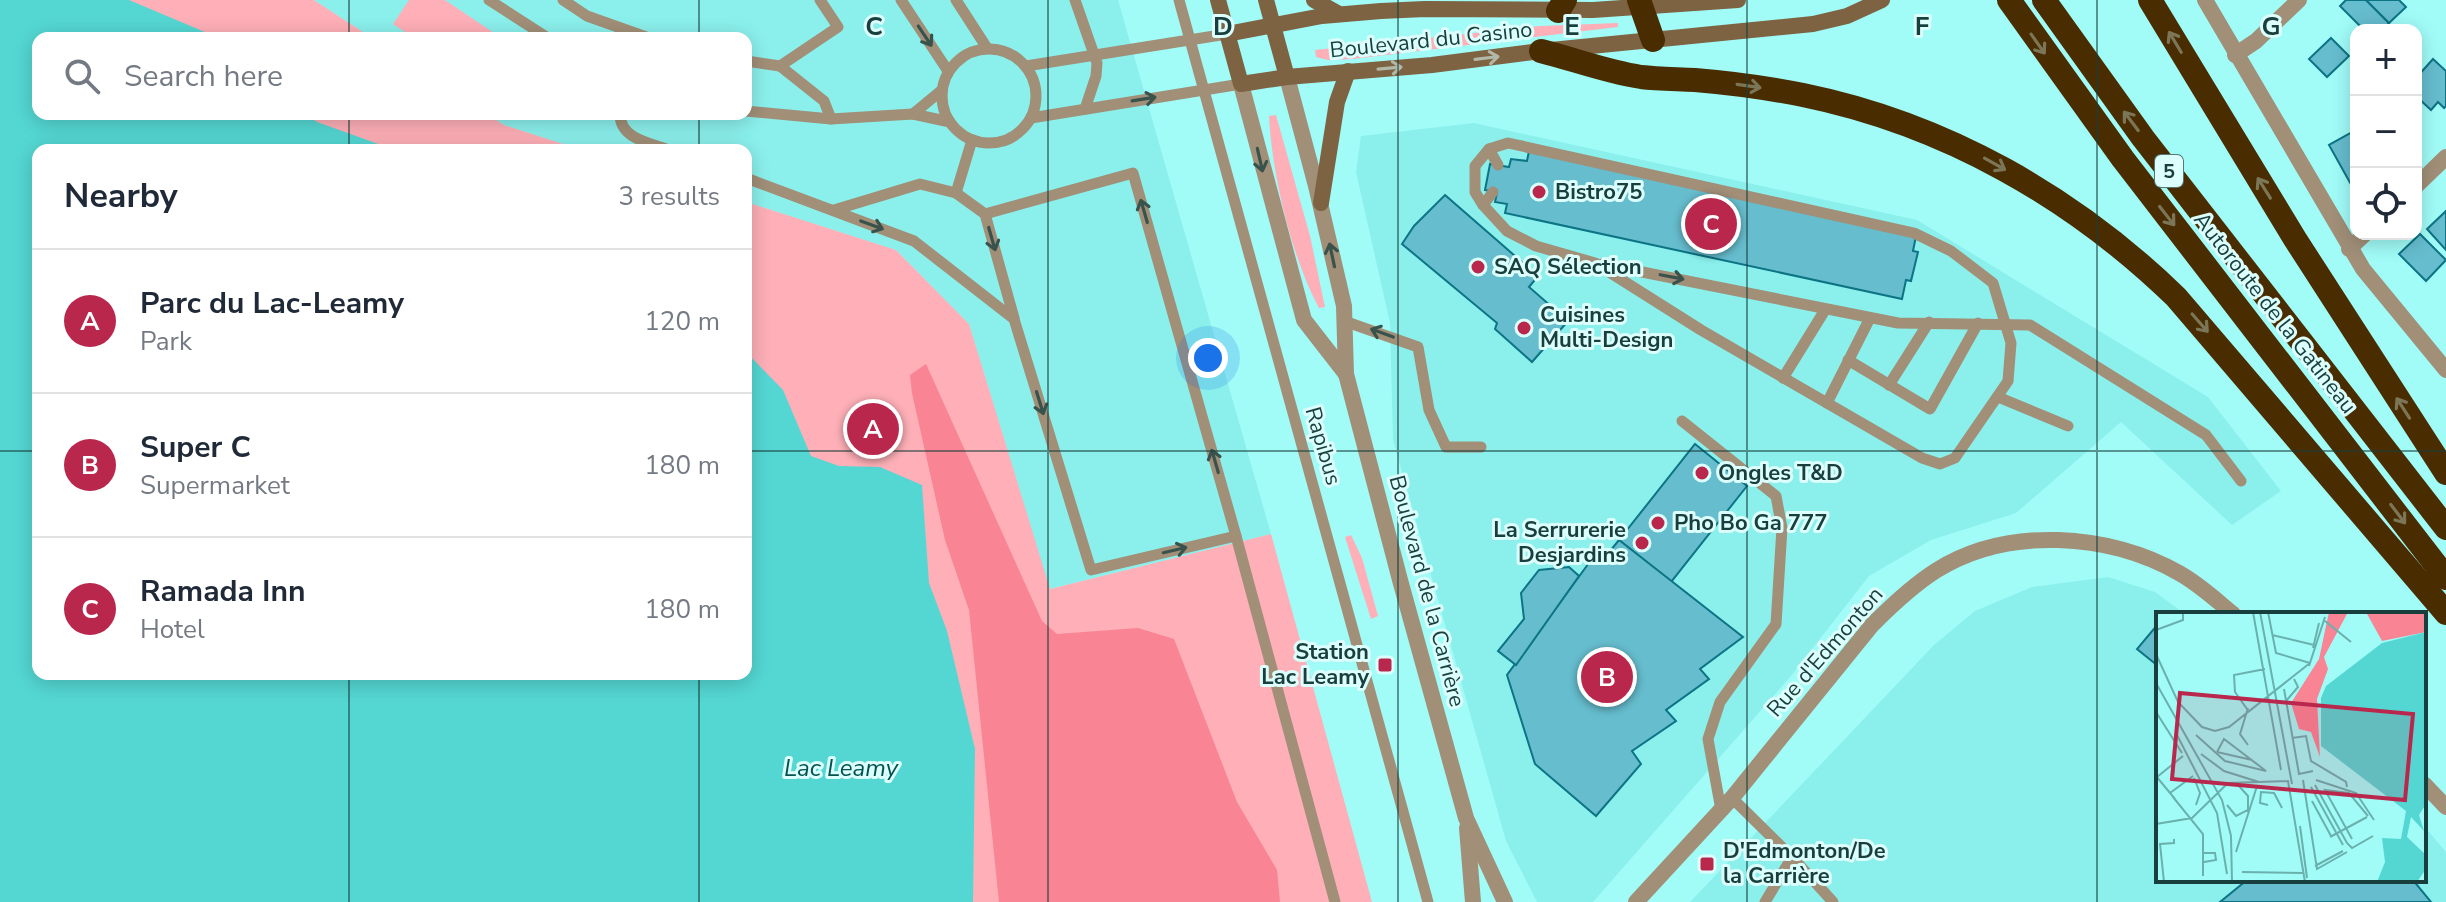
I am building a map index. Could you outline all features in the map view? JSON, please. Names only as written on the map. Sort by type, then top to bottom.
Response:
[{"type":"highway","name":"Autoroute de la Gatineau","points":[[2009,0],[2123,159],[2446,578]]},
{"type":"highway","name":"Autoroute de la Gatineau","points":[[2044,0],[2152,150],[2446,528]]},
{"type":"highway","points":[[2150,0],[2311,264],[2446,473]]},
{"type":"highway","points":[[1640,4],[1653,40]]},
{"type":"highway","points":[[1541,51],[1639,77],[1725,83],[1845,105],[1938,137],[2029,184],[2073,211],[2112,240],[2183,305],[2446,613]]},
{"type":"main road","name":"Boulevard de la Carrière","points":[[1218,0],[1241,84]]},
{"type":"main road","name":"Boulevard de la Carrière","points":[[1266,0],[1287,77]]},
{"type":"main road","points":[[1314,0],[1339,14]]},
{"type":"main road","name":"Boulevard du Casino","points":[[1227,34],[1339,14],[1738,0]]},
{"type":"main road","name":"Boulevard du Casino","points":[[1241,84],[1822,22],[1859,11],[1882,0]]},
{"type":"main road","points":[[1321,203],[1337,102],[1348,71]]},
{"type":"street","points":[[2205,0],[2349,249],[2379,291],[2446,370]]},
{"type":"street","points":[[2235,55],[2256,41],[2299,0]]},
{"type":"street","name":"Boulevard de la Carrière","points":[[1287,77],[1321,203],[1344,306],[1346,374],[1466,818],[1505,902]]},
{"type":"street","name":"Boulevard de la Carrière","points":[[1241,84],[1304,320],[1346,374]]},
{"type":"street","points":[[2422,180],[2446,157]]},
{"type":"street","points":[[2349,249],[2359,240]]},
{"type":"street","name":"Rue d'Edmonton","points":[[1636,902],[1727,804],[1833,672],[1897,600],[1938,569],[1975,552],[2041,541],[2113,546],[2182,574],[2230,612]]},
{"type":"street","points":[[2426,786],[2446,807]]},
{"type":"street","name":"Boulevard de la Carrière","points":[[1466,818],[1473,902]]},
{"type":"lane","points":[[489,0],[503,4],[540,32]]},
{"type":"lane","points":[[563,0],[587,16],[632,32]]},
{"type":"lane","points":[[780,66],[838,27],[820,0]]},
{"type":"lane","points":[[901,0],[948,71]]},
{"type":"lane","points":[[956,0],[987,48]]},
{"type":"lane","points":[[1075,0],[1095,55],[1096,76],[1085,109]]},
{"type":"lane","name":"Rapibus","points":[[1179,0],[1428,902]]},
{"type":"lane","name":"Boulevard du Casino","points":[[1026,66],[1227,34]]},
{"type":"lane","points":[[987,48],[1015,56],[1033,77],[1036,91],[1036,105],[1031,118],[1023,129],[999,142],[972,140],[960,133],[945,112],[942,90],[948,71],[965,55],[987,48]]},
{"type":"lane","points":[[752,62],[780,66],[824,101],[831,119]]},
{"type":"lane","name":"Boulevard du Casino","points":[[1031,118],[1241,84]]},
{"type":"lane","points":[[913,114],[942,90]]},
{"type":"lane","points":[[752,112],[831,119],[913,114],[950,122]]},
{"type":"lane","points":[[620,120],[628,134],[654,144]]},
{"type":"lane","points":[[956,193],[972,140]]},
{"type":"lane","points":[[1595,263],[1783,378],[1922,458],[1940,464],[1955,458],[2008,381],[2011,343],[2007,324],[1993,283],[1951,251],[1914,233],[1508,143],[1489,149],[1475,166],[1475,192],[1507,231],[1536,246],[1595,263],[1898,323],[1929,322],[1978,323],[2007,324],[2030,325],[2206,435],[2241,481]]},
{"type":"lane","points":[[1489,149],[1498,165]]},
{"type":"lane","points":[[985,214],[1133,173],[1236,536],[1334,901]]},
{"type":"lane","points":[[752,180],[914,241],[1014,319]]},
{"type":"lane","points":[[833,211],[920,184],[956,193],[985,214],[1091,570],[1236,536]]},
{"type":"lane","points":[[1483,205],[1493,192]]},
{"type":"lane","points":[[1783,378],[1825,310]]},
{"type":"lane","points":[[1827,403],[1870,318]]},
{"type":"lane","points":[[1344,321],[1418,347],[1429,410],[1446,447],[1481,447]]},
{"type":"lane","points":[[1889,385],[1929,322]]},
{"type":"lane","points":[[1848,360],[1930,409],[1978,323]]},
{"type":"lane","points":[[1998,397],[2068,426]]},
{"type":"lane","points":[[1682,421],[1776,496],[1782,528],[1776,624],[1720,702],[1708,739],[1727,804],[1792,857],[1831,900]]},
{"type":"lane","points":[[1765,902],[1792,857]]},
{"type":"lane","points":[[1818,902],[1831,900]]},
{"type":"shaded area","name":"Lac Leamy","points":[[0,0],[314,0],[363,32],[32,32],[32,120],[496,120],[563,144],[32,144],[32,680],[752,680],[752,204],[896,250],[969,324],[1050,589],[1271,534],[1372,902],[0,902]]},
{"type":"shaded area","points":[[314,0],[1118,0],[1271,534],[1049,589],[969,324],[896,250],[752,204],[752,144],[563,144],[496,120],[752,120],[752,32],[363,32]]},
{"type":"shaded area","points":[[409,0],[445,0],[493,32],[405,32],[393,24]]},
{"type":"shaded area","points":[[1618,23],[1618,27],[1353,59],[1328,60],[1316,57],[1315,50],[1540,26]]},
{"type":"shaded area","points":[[1276,115],[1310,236],[1325,307],[1319,308],[1309,287],[1285,215],[1271,139],[1269,116]]},
{"type":"shaded area","points":[[1474,123],[1917,220],[2208,397],[2281,491],[2232,525],[2121,422],[2016,513],[1931,540],[1869,576],[1791,676],[1593,902],[1537,902],[1506,841],[1393,440],[1390,323],[1356,172],[1361,136]]},
{"type":"shaded area","points":[[926,364],[1042,621],[1057,634],[1138,628],[1174,639],[1237,802],[1277,870],[1280,902],[999,902],[969,610],[945,540],[912,393],[910,375]]},
{"type":"shaded area","points":[[1351,535],[1362,558],[1378,616],[1371,619],[1345,537]]},
{"type":"shaded area","points":[[2108,577],[2155,592],[2182,612],[2156,612],[2156,882],[2426,882],[2426,828],[2446,852],[2446,902],[1690,902],[1934,645],[1975,611],[2032,587]]},
{"type":"water","name":"Lac Leamy","points":[[0,0],[129,0],[205,32],[32,32],[32,120],[314,120],[378,144],[32,144],[32,680],[752,680],[752,358],[783,390],[811,456],[839,466],[880,467],[922,485],[929,583],[947,631],[975,749],[973,902],[0,902]]},
{"type":"building","points":[[2346,0],[2366,0],[2389,23],[2358,24],[2340,6]]},
{"type":"building","points":[[2366,0],[2399,0],[2406,7],[2389,23]]},
{"type":"building","points":[[2331,38],[2349,56],[2327,77],[2309,59]]},
{"type":"building","points":[[2433,59],[2446,71],[2444,108],[2438,102],[2431,110],[2422,102],[2422,71]]},
{"type":"building","points":[[2350,133],[2350,183],[2329,145]]},
{"type":"building","points":[[1529,151],[1916,236],[1913,251],[1918,252],[1911,281],[1906,280],[1902,299],[1505,213],[1507,204],[1495,202],[1497,193],[1485,190],[1490,164],[1509,167],[1511,159],[1527,161]]},
{"type":"building","points":[[1445,195],[1538,276],[1529,287],[1568,321],[1532,362],[1495,329],[1497,323],[1402,244],[1414,226]]},
{"type":"building","points":[[2446,211],[2446,250],[2427,229]]},
{"type":"building","points":[[2422,236],[2446,260],[2426,281],[2399,254],[2414,240],[2422,240]]},
{"type":"building","points":[[1695,444],[1747,486],[1671,582],[1619,540]]},
{"type":"building","points":[[1619,540],[1743,637],[1700,669],[1709,679],[1666,710],[1676,721],[1632,751],[1641,764],[1596,816],[1535,764],[1507,675],[1594,556],[1602,561]]},
{"type":"building","points":[[1569,567],[1579,576],[1516,665],[1498,651],[1524,619],[1521,593],[1539,570]]},
{"type":"building","points":[[2156,626],[2156,664],[2137,649]]},
{"type":"building","points":[[2245,882],[2415,882],[2431,902],[2220,902]]},
{"type":"place","name":"Bistro75","points":[[1539,192]]},
{"type":"place","name":"Ramada Inn","points":[[1711,224]]},
{"type":"place","name":"SAQ Sélection","points":[[1478,267]]},
{"type":"place","name":"Cuisines Multi-Design","points":[[1524,328]]},
{"type":"place","name":"Parc du Lac-Leamy","points":[[873,429]]},
{"type":"place","name":"Ongles T&D","points":[[1702,473]]},
{"type":"place","name":"Pho Bo Ga 777","points":[[1658,523]]},
{"type":"place","name":"La Serrurerie Desjardins","points":[[1642,543]]},
{"type":"place","name":"Station Lac Leamy","points":[[1385,665]]},
{"type":"place","name":"Super C","points":[[1607,677]]},
{"type":"place","name":"D'Edmonton/De la Carrière","points":[[1707,864]]}]
